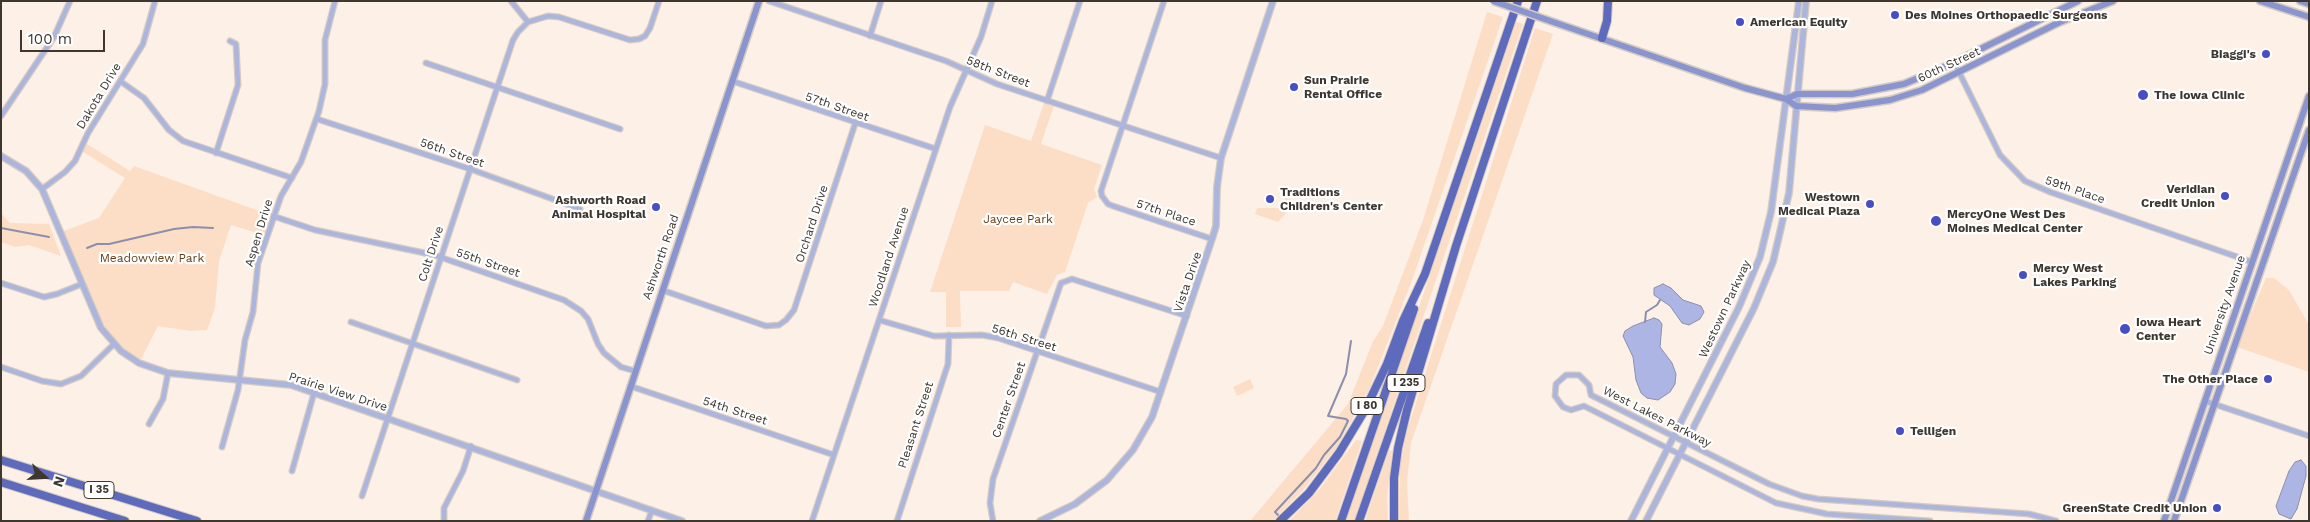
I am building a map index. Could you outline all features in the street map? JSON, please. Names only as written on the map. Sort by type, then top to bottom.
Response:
[{"type":"highway","name":"I 80","points":[[1280,521],[1309,493],[1339,453],[1365,410],[1426,274],[1518,1]]},
{"type":"highway","points":[[1394,521],[1394,478],[1398,448],[1456,246],[1537,1]]},
{"type":"highway","points":[[1602,38],[1607,21],[1608,1]]},
{"type":"highway","name":"I 235","points":[[1359,521],[1456,246]]},
{"type":"highway","name":"I 235","points":[[1341,521],[1426,274]]},
{"type":"highway","name":"I 35","points":[[1,460],[197,521]]},
{"type":"highway","name":"I 35","points":[[1,482],[124,521]]},
{"type":"main road","name":"Ashworth Road","points":[[586,521],[759,1]]},
{"type":"main road","points":[[1493,1],[1745,88],[1786,99],[1796,106]]},
{"type":"main road","name":"60th Street","points":[[1786,99],[1797,94],[1838,95],[1888,88],[1921,78],[2078,1]]},
{"type":"main road","name":"60th Street","points":[[1796,106],[1835,108],[1890,100],[1922,90],[1960,73],[2060,22],[2112,1]]},
{"type":"main road","points":[[2260,1],[2309,17]]},
{"type":"main road","points":[[2300,1],[2309,4]]},
{"type":"main road","name":"University Avenue","points":[[2164,521],[2309,96]]},
{"type":"main road","name":"University Avenue","points":[[2174,521],[2309,130]]},
{"type":"street","points":[[1,116],[54,37],[70,1]]},
{"type":"street","name":"Dakota Drive","points":[[42,189],[65,172],[75,161],[88,134],[143,44],[155,1]]},
{"type":"street","name":"Aspen Drive","points":[[222,447],[235,406],[245,340],[253,312],[258,263],[281,196],[301,162],[317,119],[324,84],[327,26],[335,1]]},
{"type":"street","points":[[511,1],[528,22],[548,16],[559,17],[634,40],[645,36],[660,1]]},
{"type":"street","name":"58th Street","points":[[769,1],[946,62],[1047,101],[1221,158]]},
{"type":"street","points":[[870,36],[881,1]]},
{"type":"street","name":"Woodland Avenue","points":[[812,521],[950,107],[966,71],[992,1]]},
{"type":"street","points":[[1047,101],[1080,1]]},
{"type":"street","points":[[1123,126],[1164,1]]},
{"type":"street","name":"Vista Drive","points":[[1040,521],[1075,504],[1092,493],[1121,466],[1145,430],[1161,392],[1212,240],[1216,226],[1217,188],[1221,158],[1273,1]]},
{"type":"street","name":"Westown Parkway","points":[[1631,521],[1740,307],[1760,257],[1771,212],[1799,1]]},
{"type":"street","name":"Westown Parkway","points":[[1646,521],[1754,308],[1772,262],[1789,193],[1806,1]]},
{"type":"street","name":"Colt Drive","points":[[362,496],[386,418],[513,40],[528,22]]},
{"type":"street","points":[[216,153],[238,85],[236,44],[230,41]]},
{"type":"street","name":"59th Place","points":[[1954,62],[2000,155],[2025,181],[2050,192],[2252,262]]},
{"type":"street","points":[[426,63],[620,129]]},
{"type":"street","points":[[120,81],[144,98],[173,134],[184,141],[292,178]]},
{"type":"street","name":"57th Street","points":[[732,81],[936,150]]},
{"type":"street","name":"56th Street","points":[[317,119],[470,169],[580,210]]},
{"type":"street","name":"Orchard Drive","points":[[662,290],[766,326],[779,324],[786,320],[794,310],[855,124]]},
{"type":"street","name":"57th Place","points":[[1123,126],[1101,191],[1104,200],[1113,206],[1212,240]]},
{"type":"street","name":"Prairie View Drive","points":[[1,156],[26,171],[42,189],[96,318],[114,344],[139,363],[168,373],[291,385],[471,446],[682,521]]},
{"type":"street","name":"55th Street","points":[[273,216],[315,230],[441,257],[573,304],[588,319],[598,344],[604,353],[621,367],[635,371]]},
{"type":"street","name":"Center Street","points":[[993,521],[990,503],[993,479],[1058,287],[1066,280],[1072,279],[1187,316]]},
{"type":"street","points":[[1,283],[44,297],[58,294],[81,284]]},
{"type":"street","name":"56th Street","points":[[879,320],[934,336],[982,335],[1161,392]]},
{"type":"street","points":[[351,322],[516,380]]},
{"type":"street","name":"Pleasant Street","points":[[897,521],[948,364],[949,336]]},
{"type":"street","points":[[1,367],[42,381],[61,384],[81,376],[114,344]]},
{"type":"street","points":[[149,424],[163,399],[168,373]]},
{"type":"street","name":"West Lakes Parkway","points":[[1930,521],[1826,514],[1792,508],[1763,497],[1584,406],[1571,410],[1560,404],[1555,393],[1558,381],[1566,375],[1579,375],[1589,385],[1590,395],[1769,484],[1802,496],[1818,499],[2029,514],[2056,521]]},
{"type":"street","name":"54th Street","points":[[630,386],[834,454]]},
{"type":"street","points":[[292,472],[314,393]]},
{"type":"street","points":[[1584,406],[1590,395]]},
{"type":"street","points":[[2205,401],[2309,436]]},
{"type":"street","points":[[444,520],[444,508],[463,471],[471,446]]},
{"type":"street","points":[[648,521],[652,510]]},
{"type":"green space","points":[[1487,12],[1503,17],[1411,283],[1370,387],[1337,447],[1303,490],[1273,521],[1250,521],[1348,404],[1373,341],[1383,326],[1423,220]]},
{"type":"green space","points":[[1516,22],[1523,24],[1354,521],[1346,521]]},
{"type":"green space","points":[[1535,28],[1553,34],[1411,443],[1407,483],[1409,521],[1399,521],[1400,466],[1407,431]]},
{"type":"green space","name":"Jaycee Park","points":[[1045,100],[1055,103],[1041,144],[1102,165],[1094,189],[1097,197],[1088,203],[1065,272],[1057,275],[1047,294],[1013,282],[1009,291],[960,291],[961,327],[946,327],[946,292],[930,292],[985,125],[1031,141]]},
{"type":"green space","name":"Meadowview Park","points":[[84,142],[130,171],[134,166],[273,216],[267,236],[231,225],[219,261],[215,308],[207,330],[191,331],[158,326],[139,363],[107,336],[61,232],[99,218],[125,178],[80,150]]},
{"type":"green space","points":[[1285,189],[1290,190],[1291,208],[1278,222],[1255,214],[1257,208],[1284,208]]},
{"type":"green space","points":[[1,213],[10,223],[49,224],[61,256],[29,245],[15,247],[1,242]]},
{"type":"green space","points":[[2266,278],[2274,278],[2289,290],[2309,325],[2309,372],[2237,347]]},
{"type":"green space","points":[[1250,379],[1254,388],[1237,396],[1233,387]]},
{"type":"green space","points":[[1356,440],[1362,441],[1335,521],[1289,521],[1319,490]]},
{"type":"green space","points":[[1389,450],[1392,451],[1387,498],[1388,521],[1365,521]]},
{"type":"water","points":[[1663,284],[1671,288],[1683,300],[1701,306],[1704,312],[1700,319],[1689,325],[1682,323],[1670,306],[1654,295],[1654,288]]},
{"type":"water","points":[[1654,318],[1662,324],[1660,347],[1672,363],[1676,374],[1675,384],[1670,392],[1658,400],[1647,398],[1641,393],[1636,380],[1633,357],[1623,336],[1625,331],[1633,326]]},
{"type":"water","points":[[2301,460],[2306,466],[2306,476],[2297,509],[2291,519],[2279,514],[2276,506],[2289,471],[2295,462]]},
{"type":"waterway","points":[[87,248],[97,244],[109,244],[174,229],[193,227],[213,228]]},
{"type":"waterway","points":[[1,228],[49,237]]},
{"type":"waterway","points":[[1645,322],[1646,312],[1657,305],[1660,300]]},
{"type":"waterway","points":[[1278,515],[1275,512],[1316,468],[1324,455],[1340,437],[1348,421],[1328,416],[1346,374],[1351,341]]},
{"type":"place","name":"Des Moines Orthopaedic Surgeons","points":[[1895,15]]},
{"type":"place","name":"American Equity","points":[[1740,22]]},
{"type":"place","name":"Biaggi's","points":[[2266,54]]},
{"type":"place","name":"Sun Prairie Rental Office","points":[[1294,87]]},
{"type":"place","name":"The Iowa Clinic","points":[[2143,95]]},
{"type":"place","name":"Veridian Credit Union","points":[[2225,196]]},
{"type":"place","name":"Traditions Children's Center","points":[[1270,199]]},
{"type":"place","name":"Westown Medical Plaza","points":[[1870,204]]},
{"type":"place","name":"Ashworth Road Animal Hospital","points":[[656,207]]},
{"type":"place","name":"MercyOne West Des Moines Medical Center","points":[[1936,221]]},
{"type":"place","name":"Mercy West Lakes Parking","points":[[2023,275]]},
{"type":"place","name":"Iowa Heart Center","points":[[2125,329]]},
{"type":"place","name":"The Other Place","points":[[2268,379]]},
{"type":"place","name":"Telligen","points":[[1900,431]]},
{"type":"place","name":"GreenState Credit Union","points":[[2217,508]]}]
